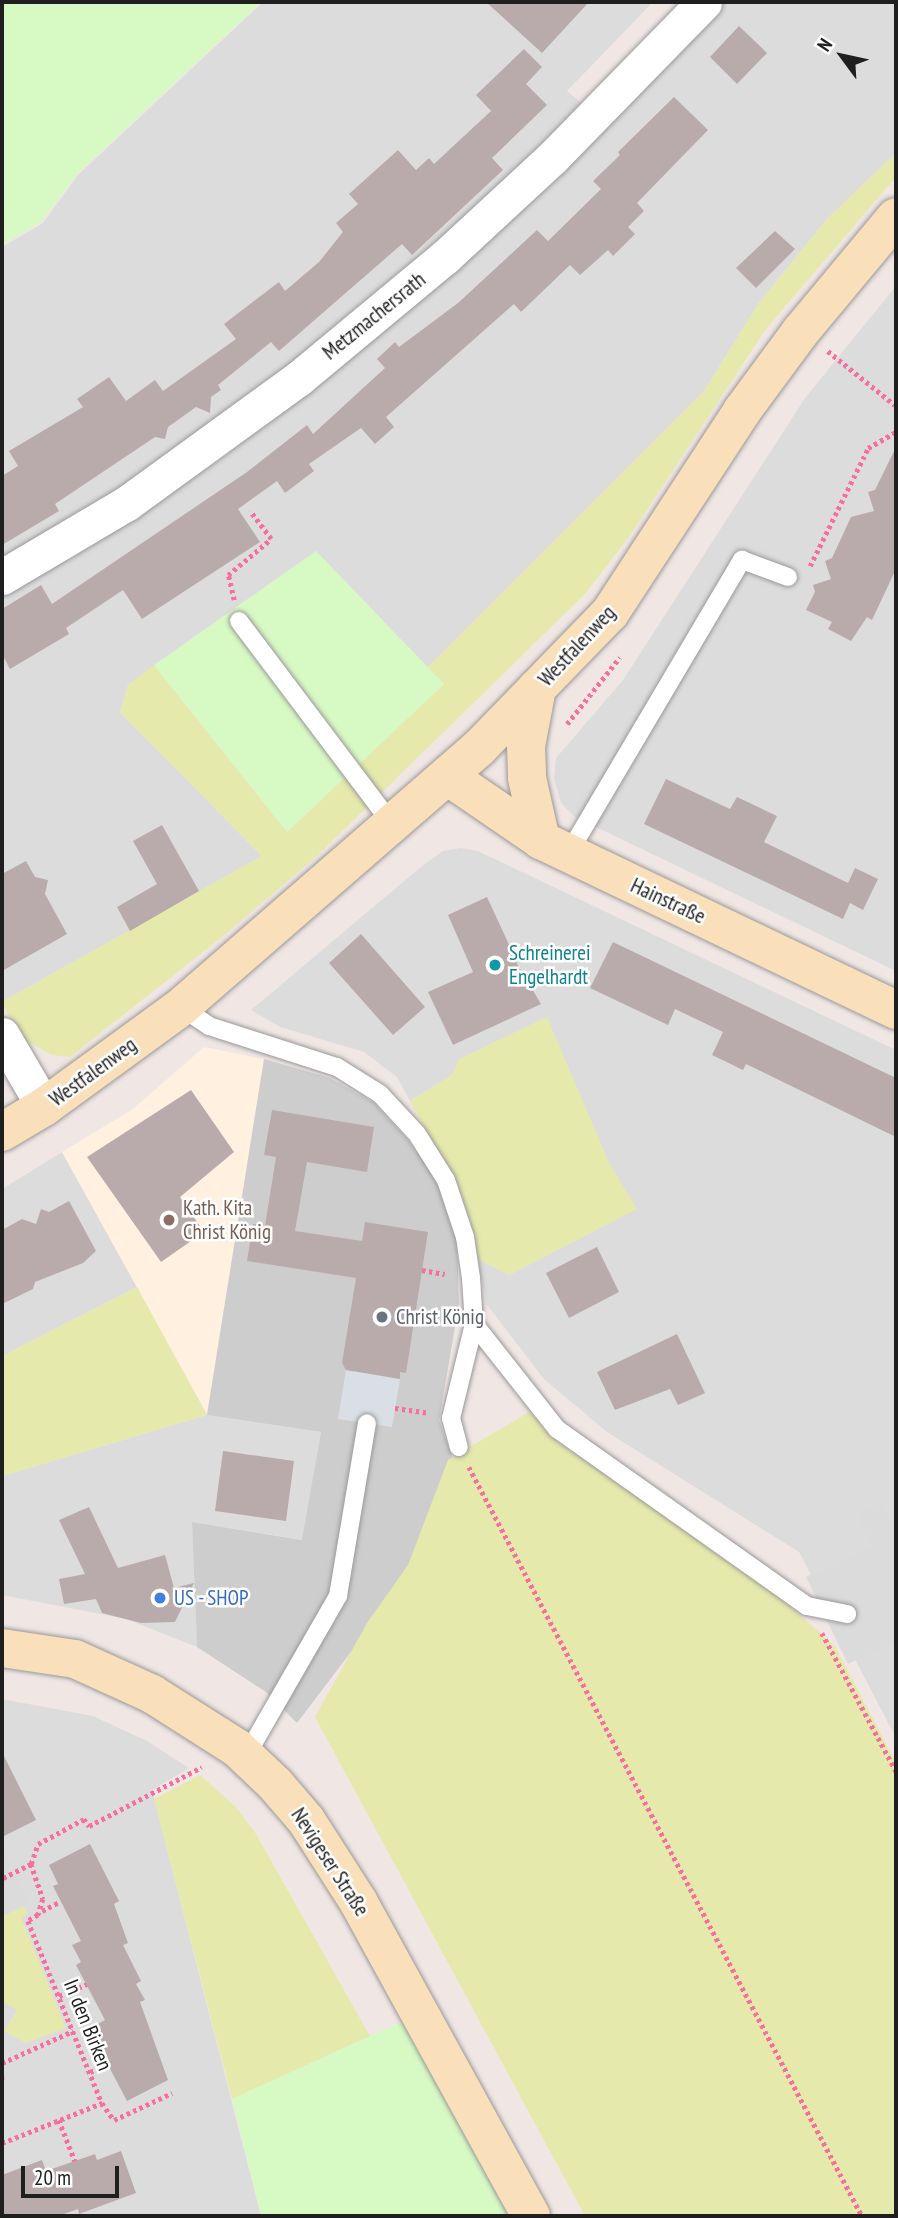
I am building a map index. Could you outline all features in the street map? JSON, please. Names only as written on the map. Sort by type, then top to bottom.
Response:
[{"type":"street","name":"Metzmachersrath","points":[[2,577],[127,503],[309,369],[445,257],[552,158],[704,2]]},
{"type":"street","name":"Westfalenweg","points":[[2,1132],[44,1107],[181,1007],[449,777],[537,688],[610,613],[742,411],[801,331],[896,217]]},
{"type":"street","points":[[537,688],[526,746],[527,778],[554,847]]},
{"type":"street","name":"Hainstraße","points":[[449,777],[554,847],[896,1010]]},
{"type":"street","points":[[2,1035],[44,1107]]},
{"type":"street","name":"Nevigeser Straße","points":[[2,1648],[75,1659],[152,1694],[242,1752],[306,1820],[359,1903],[531,2216]]},
{"type":"lane","points":[[554,847],[742,560],[788,577]]},
{"type":"lane","points":[[239,621],[393,825]]},
{"type":"lane","points":[[181,1007],[209,1026],[337,1067],[380,1094],[417,1134],[446,1180],[465,1237],[474,1324],[451,1418],[459,1447]]},
{"type":"lane","points":[[474,1324],[557,1429],[807,1606],[847,1615]]},
{"type":"lane","points":[[242,1752],[338,1595],[367,1423]]},
{"type":"path","points":[[824,349],[896,407]]},
{"type":"path","points":[[788,577],[809,569],[868,448],[896,432]]},
{"type":"path","points":[[239,621],[228,575],[271,539],[250,511]]},
{"type":"path","points":[[396,1408],[408,1409]]},
{"type":"path","points":[[459,1447],[862,2216]]},
{"type":"path","points":[[807,1606],[896,1771]]},
{"type":"path","points":[[3,1878],[31,1864],[38,1844],[84,1819],[89,1826],[242,1752]]},
{"type":"path","name":"In den Birken","points":[[2,2143],[102,2103],[28,1921],[41,1911],[41,1888],[31,1864]]},
{"type":"path","points":[[41,1911],[61,1901]]},
{"type":"path","points":[[59,1996],[86,1984]]},
{"type":"path","points":[[2,2063],[73,2031]]},
{"type":"path","points":[[90,2072],[108,2064]]},
{"type":"path","points":[[102,2103],[114,2120],[172,2093]]},
{"type":"path","points":[[59,2120],[75,2161]]},
{"type":"shaded area","points":[[263,2],[653,2],[567,91],[584,105],[342,329],[131,484],[2,563],[2,247],[43,223],[78,175]]},
{"type":"shaded area","points":[[722,2],[896,2],[896,153],[827,219],[759,303],[704,391],[427,668],[316,551],[128,685],[120,712],[262,856],[2,1002],[2,592],[67,554],[70,560],[230,453],[227,447]]},
{"type":"shaded area","points":[[896,286],[896,971],[575,817],[561,803],[554,779],[556,758],[623,680],[805,398]]},
{"type":"shaded area","points":[[461,848],[478,851],[896,1050],[896,1738],[799,1552],[607,1432],[544,1379],[487,1305],[477,1258],[509,1275],[636,1209],[610,1165],[452,1075],[410,1101],[397,1077],[364,1052],[280,1027],[251,1010],[422,866],[443,851]]},
{"type":"shaded area","name":"Kath. Kita Christ König","points":[[204,1047],[264,1059],[207,1414],[62,1152],[133,1109]]},
{"type":"shaded area","points":[[264,1059],[330,1078],[374,1103],[408,1140],[439,1183],[457,1239],[459,1304],[439,1420],[454,1462],[436,1540],[297,1723],[266,1692],[197,1647],[192,1522],[302,1540],[321,1432],[207,1415]]},
{"type":"shaded area","points":[[62,1152],[137,1287],[2,1356],[2,1189]]},
{"type":"shaded area","points":[[355,1365],[392,1371],[391,1378],[400,1379],[392,1427],[338,1419],[346,1370],[354,1372]]},
{"type":"shaded area","points":[[207,1415],[321,1432],[303,1540],[192,1522],[197,1647],[126,1619],[2,1595],[2,1476]]},
{"type":"shaded area","points":[[882,1503],[896,1530],[896,1641],[848,1664],[806,1577],[871,1545],[857,1515]]},
{"type":"shaded area","points":[[2,1699],[93,1716],[147,1741],[189,1768],[152,1790],[261,2216],[2,2216]]},
{"type":"shaded area","points":[[5,1851],[31,1903],[2,1916],[2,1853]]},
{"type":"green space","points":[[2,2],[261,2],[78,173],[41,222],[2,245]]},
{"type":"green space","points":[[896,153],[896,177],[766,329],[629,537],[584,595],[318,855],[222,937],[70,1057],[52,1055],[29,1042],[23,1044],[2,1002],[262,856],[120,712],[128,685],[154,665],[287,832],[444,684],[427,668],[704,391],[759,303],[827,219]]},
{"type":"green space","points":[[316,551],[444,684],[287,832],[154,665]]},
{"type":"green space","points":[[547,1017],[610,1165],[637,1209],[509,1275],[477,1258],[450,1174],[410,1101],[452,1075],[459,1059]]},
{"type":"green space","points":[[137,1287],[207,1415],[2,1476],[2,1356]]},
{"type":"green space","points":[[529,1412],[778,1596],[835,1646],[896,1763],[896,2216],[585,2216],[315,1717],[367,1623],[408,1565],[448,1460]]},
{"type":"green space","points":[[200,1775],[236,1807],[256,1834],[370,2036],[232,2099],[154,1799]]},
{"type":"green space","points":[[24,1906],[28,1914],[21,1917],[66,2028],[26,2043],[4,2031],[17,2010],[2,2001],[2,1916]]},
{"type":"green space","points":[[403,2021],[512,2216],[261,2216],[232,2099]]},
{"type":"building","points":[[486,2],[589,2],[542,53]]},
{"type":"building","points":[[739,26],[767,53],[737,84],[710,57]]},
{"type":"building","points":[[524,49],[542,67],[526,84],[547,105],[492,158],[503,170],[412,255],[402,244],[279,351],[271,342],[218,385],[221,390],[211,397],[210,413],[196,407],[168,427],[165,439],[155,437],[55,504],[59,511],[2,545],[2,476],[18,466],[9,451],[83,407],[77,399],[109,377],[126,401],[155,380],[163,391],[236,339],[224,324],[279,282],[285,291],[319,262],[343,232],[336,223],[358,204],[349,194],[398,150],[416,170],[429,158],[434,164],[491,111],[476,95]]},
{"type":"building","points":[[674,97],[708,130],[637,203],[644,211],[628,227],[635,234],[613,256],[608,250],[580,275],[570,265],[521,312],[514,304],[386,417],[394,427],[375,444],[361,428],[309,464],[314,471],[285,493],[277,481],[238,509],[260,542],[142,619],[123,590],[66,628],[69,634],[10,669],[2,654],[2,609],[41,585],[52,604],[247,472],[307,425],[313,434],[385,368],[377,359],[395,342],[399,347],[458,303],[537,230],[548,241],[601,189],[593,181],[620,155],[618,152]]},
{"type":"building","points":[[775,231],[795,249],[756,288],[736,268]]},
{"type":"building","points":[[896,447],[896,569],[872,620],[867,617],[851,641],[828,629],[832,622],[806,610],[815,592],[813,585],[831,579],[825,561],[832,558],[851,517],[874,511],[868,492],[875,490]]},
{"type":"building","points":[[666,779],[730,809],[737,797],[777,816],[764,842],[848,883],[855,868],[878,879],[863,910],[850,903],[843,919],[644,824]]},
{"type":"building","points":[[162,825],[199,891],[130,931],[117,907],[157,884],[133,841]]},
{"type":"building","points":[[26,861],[35,877],[48,880],[45,894],[67,934],[2,971],[2,874]]},
{"type":"building","name":"Schreinerei Engelhardt","points":[[487,897],[512,951],[509,950],[541,1004],[453,1045],[428,992],[473,972],[448,915]]},
{"type":"building","points":[[361,934],[425,1007],[393,1035],[329,963]]},
{"type":"building","points":[[613,942],[896,1078],[896,1137],[746,1064],[743,1070],[712,1055],[723,1032],[675,1009],[668,1025],[590,988]]},
{"type":"building","points":[[191,1090],[234,1152],[180,1197],[204,1232],[161,1262],[87,1157]]},
{"type":"building","points":[[272,1110],[374,1127],[367,1172],[307,1162],[295,1231],[362,1241],[365,1222],[428,1232],[406,1373],[400,1372],[400,1379],[346,1370],[342,1363],[356,1278],[247,1261],[253,1224],[265,1226],[276,1157],[264,1155]]},
{"type":"building","points":[[69,1201],[96,1251],[83,1263],[35,1282],[33,1289],[2,1304],[2,1230],[22,1219],[36,1224],[41,1209],[49,1212]]},
{"type":"building","points":[[597,1247],[619,1292],[569,1318],[546,1273]]},
{"type":"building","points":[[677,1334],[705,1393],[678,1405],[670,1389],[615,1410],[597,1372]]},
{"type":"building","points":[[223,1451],[294,1461],[286,1521],[215,1511]]},
{"type":"building","points":[[89,1507],[118,1568],[165,1555],[174,1588],[194,1583],[175,1622],[141,1623],[102,1613],[96,1599],[64,1604],[59,1579],[85,1574],[59,1520]]},
{"type":"building","points":[[2,1752],[36,1820],[2,1837]]},
{"type":"building","points":[[90,1844],[119,1901],[114,1904],[128,1943],[123,1945],[141,1981],[136,1984],[145,2000],[140,2002],[168,2080],[127,2101],[98,2046],[103,2044],[94,2026],[105,2020],[76,1965],[81,1962],[72,1945],[81,1941],[53,1886],[58,1884],[49,1865]]},
{"type":"building","points":[[121,2151],[136,2193],[79,2214],[78,2209],[58,2216],[2,2216],[2,2175],[42,2160],[46,2171],[95,2154],[97,2160]]},
{"type":"place","name":"Schreinerei Engelhardt","points":[[495,965]]},
{"type":"place","name":"Kath. Kita Christ König","points":[[169,1220]]},
{"type":"place","name":"Christ König","points":[[382,1317]]},
{"type":"place","name":"US - SHOP","points":[[160,1598]]}]
